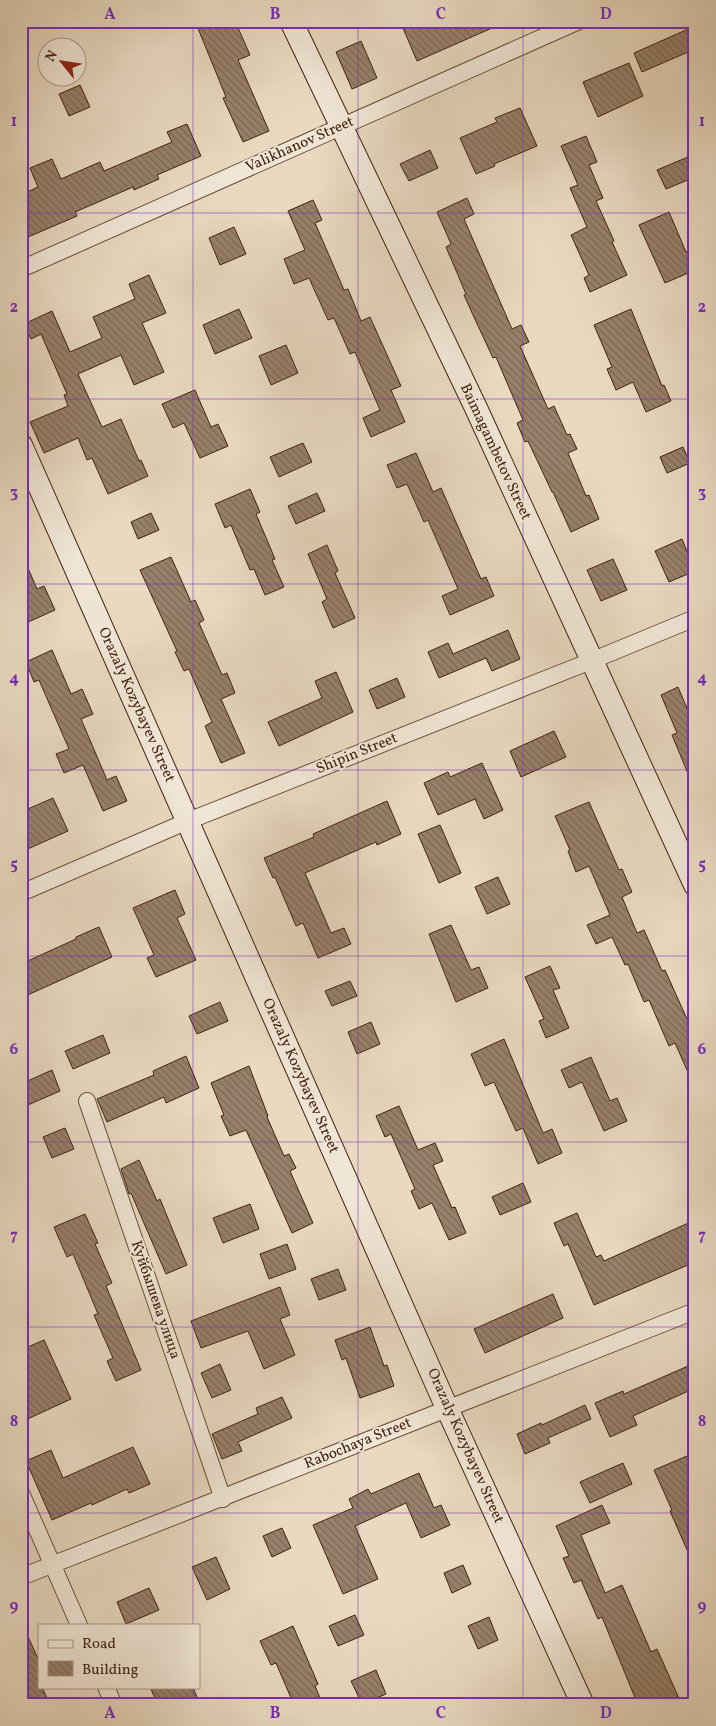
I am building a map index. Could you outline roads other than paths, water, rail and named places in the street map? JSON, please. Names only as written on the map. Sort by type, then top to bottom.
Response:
[{"type":"street","name":"Baimagambetov Street","points":[[291,21],[476,408],[695,886]]},
{"type":"street","name":"Valikhanov Street","points":[[21,269],[579,21]]},
{"type":"street","name":"Orazaly Kozybayev Street","points":[[21,445],[447,1408],[583,1705]]},
{"type":"street","name":"Shipin Street","points":[[21,893],[188,821],[695,618]]},
{"type":"street","name":"Куйбышева улица","points":[[87,1102],[223,1499]]},
{"type":"street","name":"Rabochaya Street","points":[[21,1577],[223,1499],[447,1408],[695,1311]]},
{"type":"street","points":[[21,1493],[79,1624]]},
{"type":"street","points":[[106,1688],[114,1705]]}]
